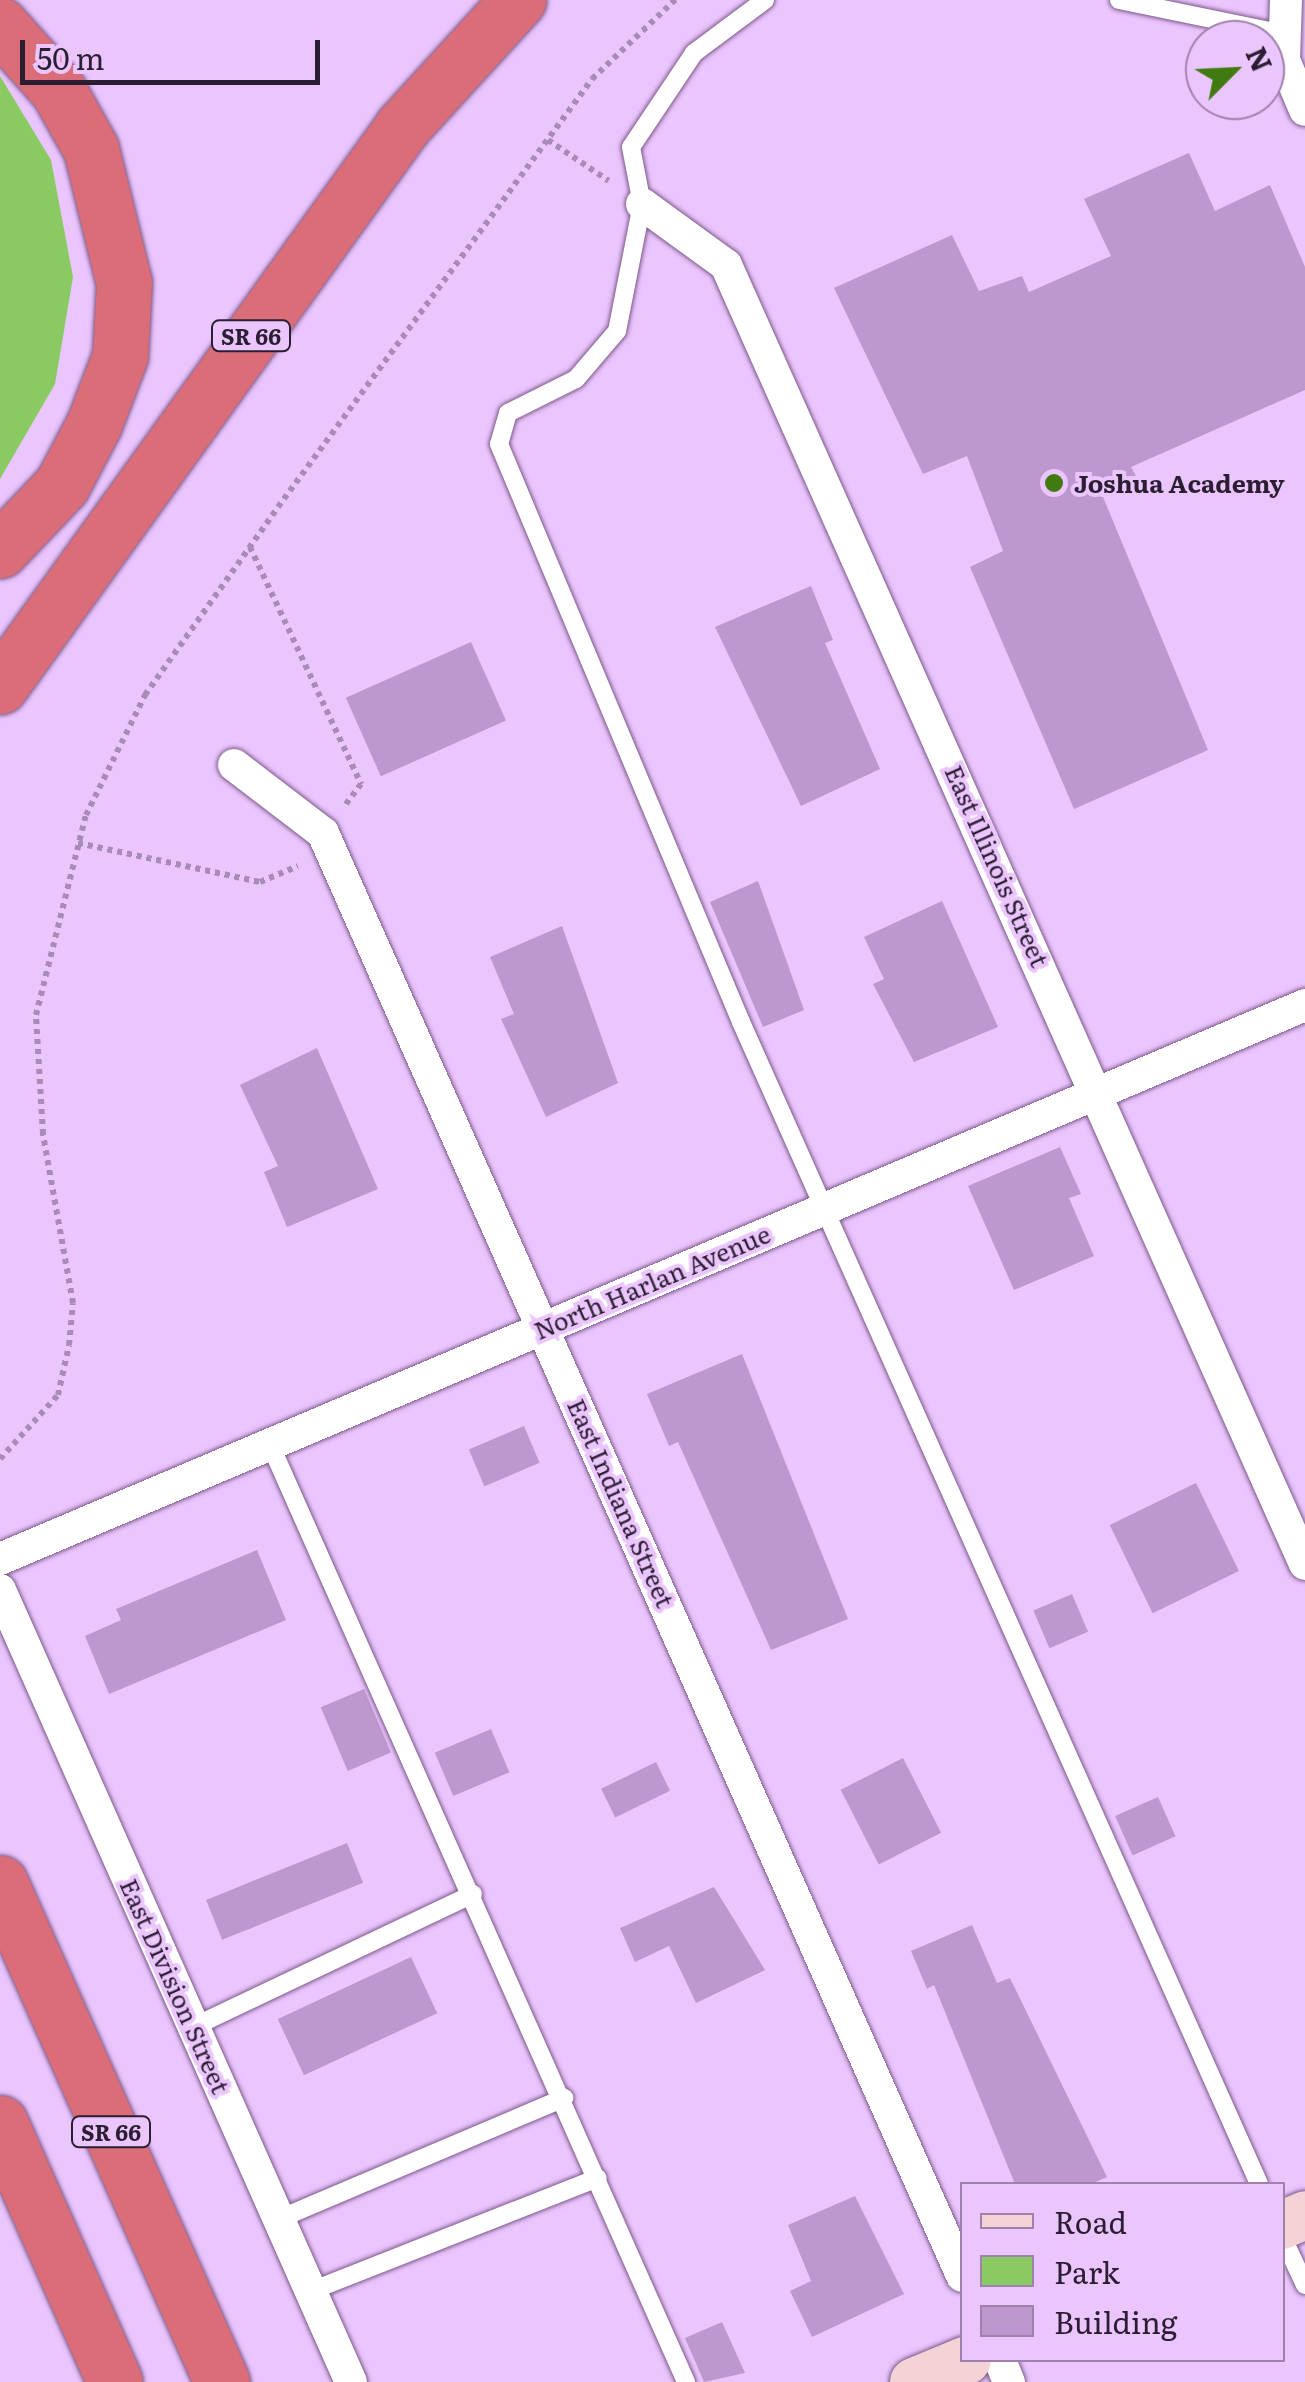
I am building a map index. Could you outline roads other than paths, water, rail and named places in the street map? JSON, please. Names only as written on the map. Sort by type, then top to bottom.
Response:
[{"type":"highway","name":"SR 66","points":[[0,686],[403,126],[518,0]]},
{"type":"highway","points":[[0,25],[58,90],[90,150],[124,283],[120,356],[94,424],[62,485],[0,550]]},
{"type":"highway","name":"SR 66","points":[[0,1883],[222,2382]]},
{"type":"highway","points":[[0,2123],[115,2382]]},
{"type":"street","points":[[1285,48],[1305,110]]},
{"type":"street","name":"East Illinois Street","points":[[642,204],[726,265],[1305,1564]]},
{"type":"street","name":"East Indiana Street","points":[[234,765],[324,833],[960,2271]]},
{"type":"street","name":"North Harlan Avenue","points":[[0,1559],[1305,1005]]},
{"type":"street","name":"East Division Street","points":[[0,1590],[351,2382]]},
{"type":"street","points":[[914,2382],[962,2362]]},
{"type":"lane","points":[[765,0],[694,53],[630,147],[642,204],[617,331],[576,379],[508,413],[499,444],[824,1209],[1259,2182]]},
{"type":"lane","points":[[1119,0],[1217,20]]},
{"type":"lane","points":[[270,1444],[564,2098],[686,2382]]},
{"type":"lane","points":[[193,2027],[473,1894]]},
{"type":"lane","points":[[279,2220],[564,2098]]},
{"type":"lane","points":[[310,2290],[598,2178]]},
{"type":"lane","points":[[1285,2242],[1305,2284]]},
{"type":"place","name":"Joshua Academy","points":[[1054,483]]}]
